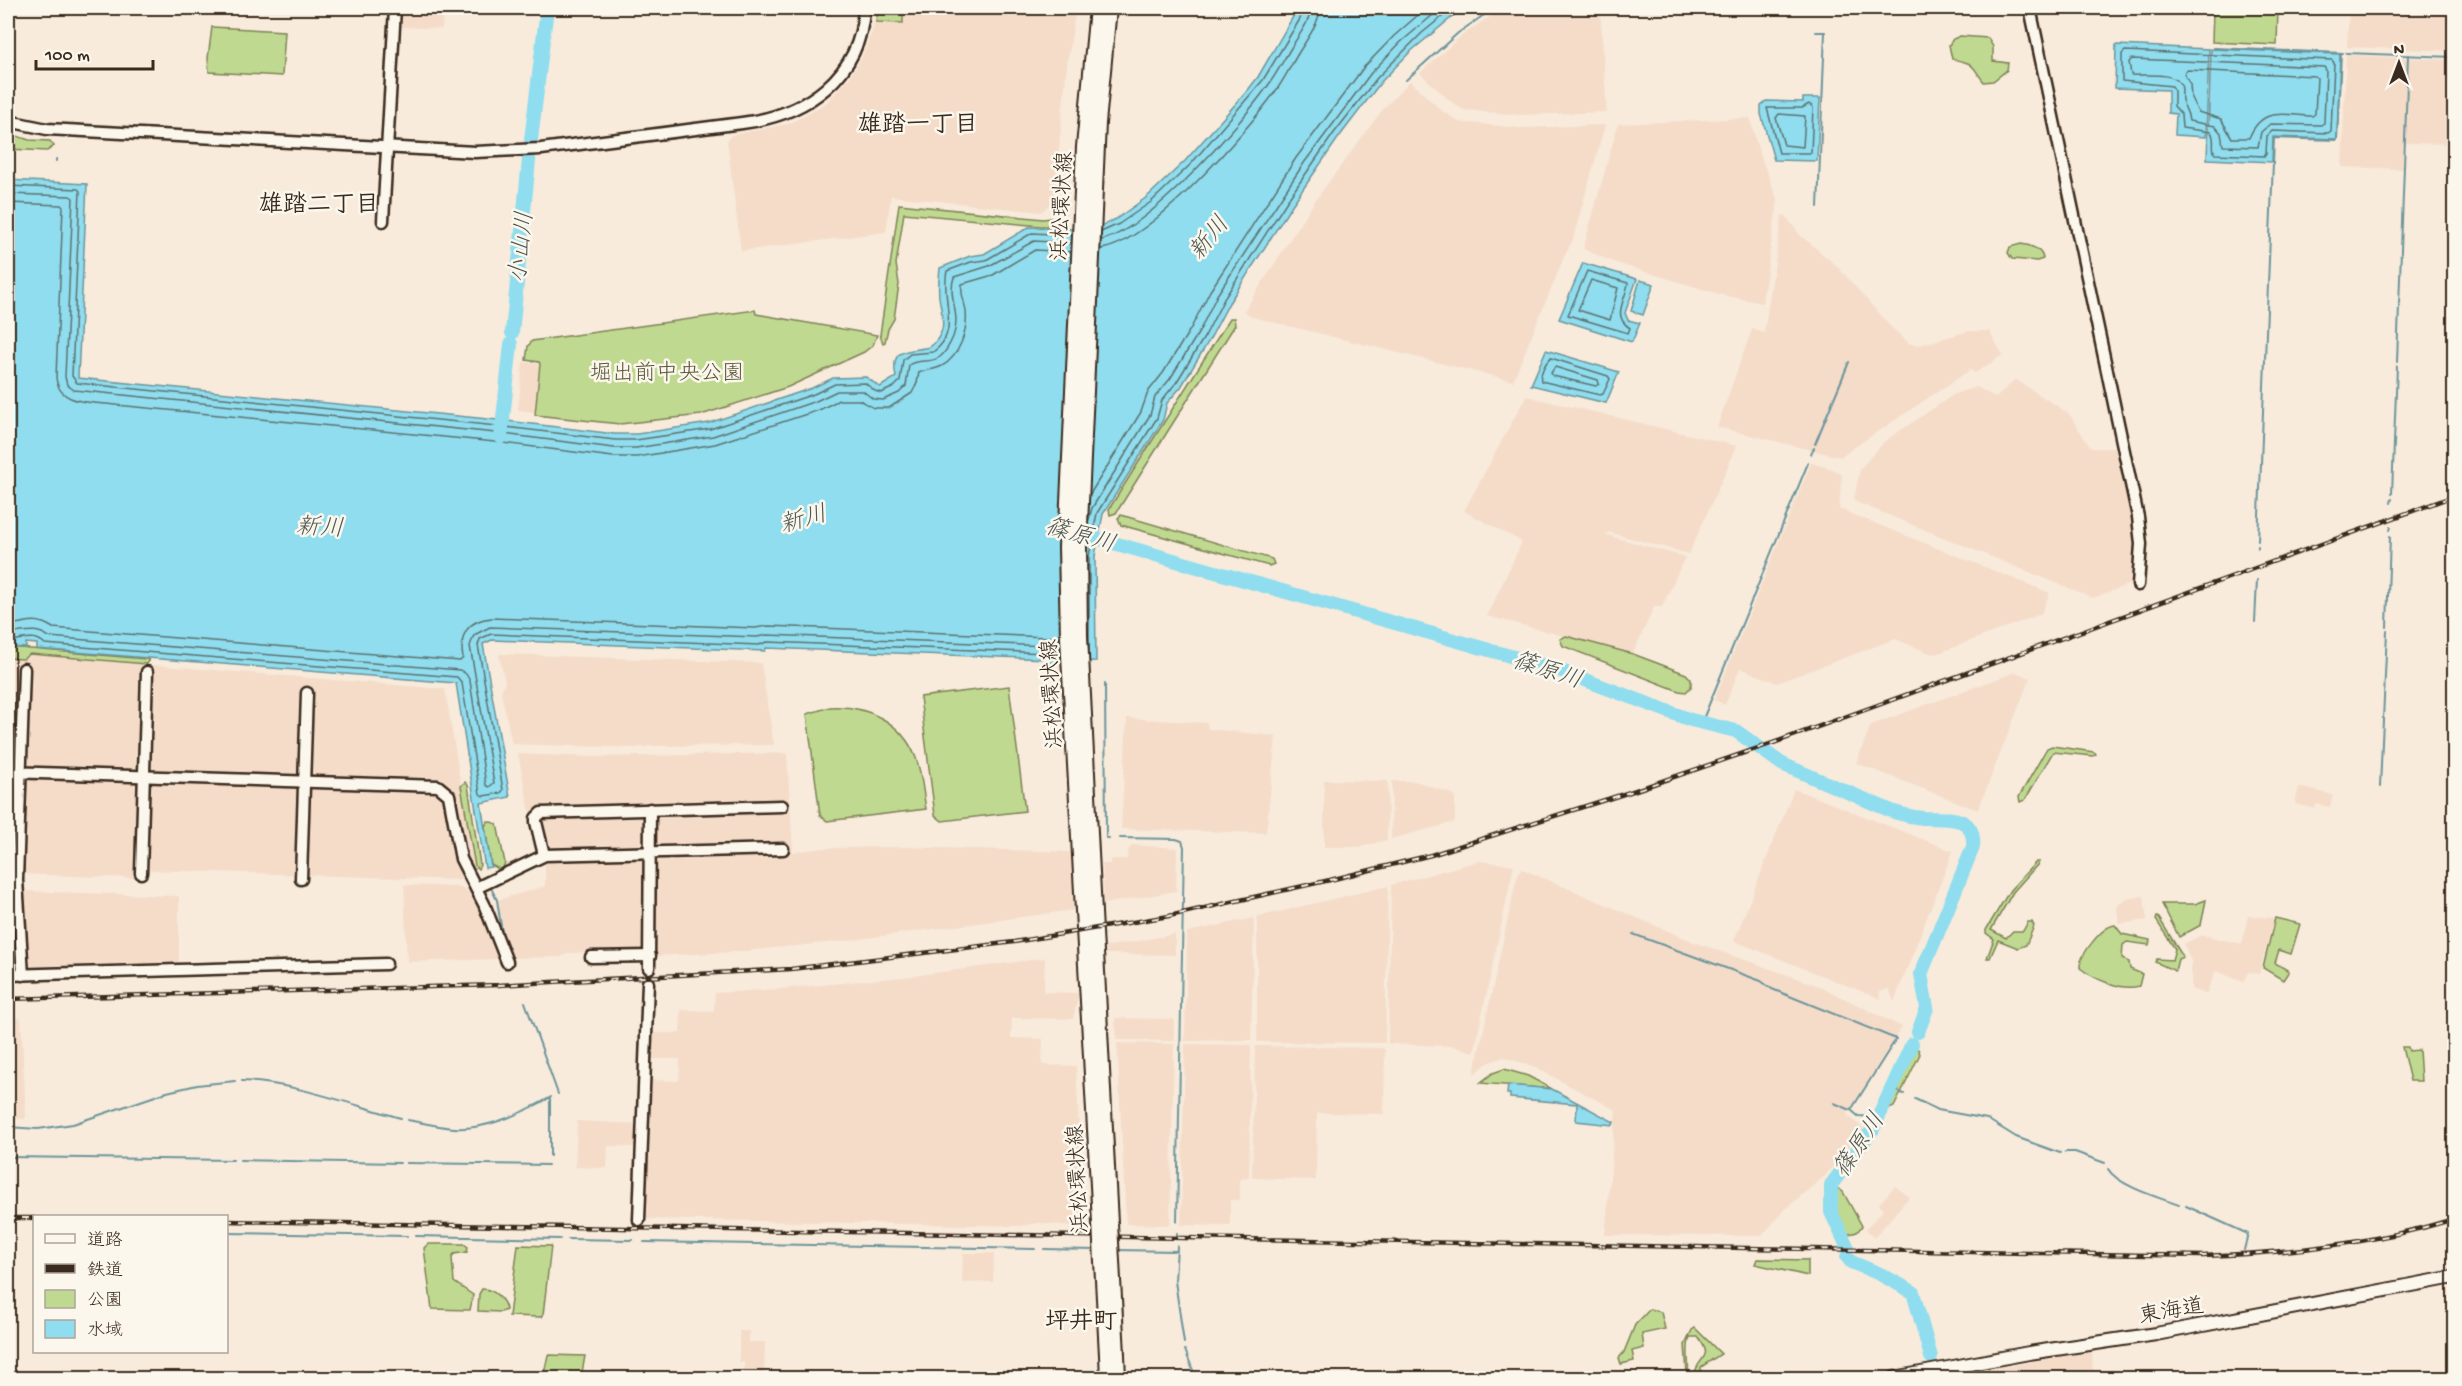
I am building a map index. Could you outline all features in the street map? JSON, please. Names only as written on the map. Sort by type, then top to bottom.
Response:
[{"type":"main road","name":"浜松環状線","points":[[1097,8],[1088,88],[1076,670],[1112,1355],[1118,1378]]},
{"type":"main road","name":"浜松環状線","points":[[1087,216],[1110,8]]},
{"type":"main road","name":"東海道","points":[[1894,1378],[2029,1353],[2170,1332],[2454,1277]]},
{"type":"main road","name":"浜松環状線","points":[[1108,1378],[1112,1355]]},
{"type":"street","points":[[383,221],[394,8]]},
{"type":"street","points":[[8,121],[47,129],[387,148],[475,152],[541,149],[775,117],[794,110],[812,100],[841,72],[860,36],[864,8]]},
{"type":"street","points":[[2030,8],[2138,518],[2141,543],[2138,585]]},
{"type":"street","points":[[23,975],[17,889],[24,669]]},
{"type":"street","points":[[141,873],[147,672]]},
{"type":"street","points":[[301,879],[307,693]]},
{"type":"street","points":[[8,772],[441,788],[450,799],[461,859],[476,888],[507,963]]},
{"type":"street","points":[[544,855],[536,822],[536,818],[541,813],[782,806]]},
{"type":"street","points":[[649,968],[650,809]]},
{"type":"street","points":[[476,888],[544,855],[783,849]]},
{"type":"street","points":[[591,957],[650,956]]},
{"type":"street","points":[[8,975],[386,964]]},
{"type":"street","points":[[639,1220],[648,983]]},
{"type":"shaded area","points":[[403,8],[443,8],[442,29],[402,27]]},
{"type":"shaded area","points":[[876,8],[1076,8],[1067,65],[1054,201],[1041,212],[891,196],[886,232],[741,251],[727,141],[731,135],[788,124],[827,102],[849,78],[861,59],[873,29]]},
{"type":"shaded area","points":[[1502,8],[1600,8],[1607,112],[1521,115],[1463,110],[1420,73],[1460,37]]},
{"type":"shaded area","points":[[2349,8],[2454,8],[2454,51],[2347,47]]},
{"type":"shaded area","points":[[2346,55],[2454,60],[2454,144],[2404,143],[2403,169],[2342,167]]},
{"type":"shaded area","points":[[1410,81],[1441,110],[1459,122],[1521,128],[1605,125],[1572,242],[1513,381],[1252,317],[1244,311],[1314,202],[1383,109]]},
{"type":"shaded area","points":[[1750,118],[1758,149],[1778,201],[1762,303],[1722,295],[1616,263],[1583,249],[1618,124]]},
{"type":"shaded area","points":[[1785,215],[1800,235],[1837,266],[1890,326],[1910,344],[1920,345],[1969,331],[1989,331],[2003,355],[1975,373],[1970,370],[1840,457],[1717,427],[1752,329],[1764,333],[1782,216]]},
{"type":"shaded area","points":[[523,362],[540,364],[535,412],[518,410]]},
{"type":"shaded area","points":[[2015,379],[2069,414],[2091,448],[2117,448],[2134,528],[2135,546],[2130,584],[2093,598],[1856,502],[1854,499],[1860,469],[1885,441],[1956,393],[1977,387],[1996,398]]},
{"type":"shaded area","points":[[1526,396],[1737,446],[1689,554],[1608,532],[1607,535],[1685,557],[1662,607],[1654,607],[1633,654],[1487,616],[1522,542],[1464,511]]},
{"type":"shaded area","points":[[1811,463],[1833,469],[1842,475],[1839,509],[2050,593],[2041,614],[1939,653],[1932,654],[1895,639],[1777,683],[1740,668],[1725,705],[1714,700]]},
{"type":"shaded area","points":[[30,654],[147,664],[147,669],[142,669],[135,878],[12,874],[12,879],[8,879],[8,658],[27,659]]},
{"type":"shaded area","points":[[499,654],[761,663],[774,745],[634,748],[512,744],[501,692],[505,682]]},
{"type":"shaded area","points":[[153,665],[445,689],[475,870],[460,880],[151,870],[146,865]]},
{"type":"shaded area","points":[[2016,672],[2030,678],[1978,810],[1856,763],[1871,725]]},
{"type":"shaded area","points":[[1127,718],[1207,723],[1208,729],[1276,736],[1266,833],[1121,829]]},
{"type":"shaded area","points":[[787,753],[793,852],[822,848],[906,847],[1071,852],[1074,910],[845,941],[735,952],[656,956],[655,873],[647,873],[645,949],[568,953],[561,957],[512,958],[504,938],[498,900],[545,886],[545,860],[537,847],[518,754],[593,757]]},
{"type":"shaded area","points":[[1324,780],[1388,781],[1387,840],[1360,847],[1324,847]]},
{"type":"shaded area","points":[[1392,781],[1415,781],[1455,795],[1455,822],[1391,839]]},
{"type":"shaded area","points":[[2299,787],[2333,795],[2330,807],[2316,804],[2315,809],[2295,804]]},
{"type":"shaded area","points":[[1794,789],[1953,851],[1894,1002],[1889,989],[1879,992],[1881,999],[1734,941]]},
{"type":"shaded area","points":[[1132,845],[1177,848],[1176,891],[1104,904],[1102,864],[1110,864],[1110,859],[1127,859]]},
{"type":"shaded area","points":[[1479,861],[1514,865],[1474,1052],[1452,1046],[1390,1044],[1388,1043],[1391,885]]},
{"type":"shaded area","points":[[1522,869],[1694,942],[1819,986],[1902,1027],[1847,1115],[1864,1129],[1825,1176],[1785,1209],[1762,1236],[1605,1235],[1616,1110],[1532,1066],[1504,1057],[1488,1063],[1474,1074],[1516,881]]},
{"type":"shaded area","points":[[404,885],[461,887],[478,899],[499,955],[497,959],[407,962]]},
{"type":"shaded area","points":[[1388,886],[1385,1043],[1257,1042],[1257,917]]},
{"type":"shaded area","points":[[22,891],[179,896],[179,965],[30,969],[27,967]]},
{"type":"shaded area","points":[[2144,896],[2147,920],[2119,924],[2117,907],[2121,902],[2125,899]]},
{"type":"shaded area","points":[[2248,916],[2274,918],[2259,974],[2248,972],[2243,982],[2216,971],[2206,994],[2191,989],[2191,961],[2184,944],[2202,935],[2242,944]]},
{"type":"shaded area","points":[[1254,918],[1251,1040],[1185,1041],[1187,932]]},
{"type":"shaded area","points":[[1175,934],[1175,955],[1106,954],[1105,947]]},
{"type":"shaded area","points":[[1045,958],[1044,992],[1079,993],[1073,1019],[1012,1018],[1011,1038],[1043,1039],[1042,1065],[1076,1066],[1084,1227],[1038,1223],[1020,1226],[644,1219],[649,1080],[679,1081],[680,1059],[650,1059],[651,1033],[680,1033],[681,1010],[714,1011],[715,993],[912,976]]},
{"type":"shaded area","points":[[21,1018],[26,1117],[24,1119],[8,1117],[8,1019]]},
{"type":"shaded area","points":[[1115,1018],[1174,1019],[1174,1041],[1117,1040]]},
{"type":"shaded area","points":[[1117,1043],[1174,1044],[1170,1225],[1126,1224]]},
{"type":"shaded area","points":[[1185,1044],[1250,1045],[1251,1047],[1249,1178],[1240,1179],[1240,1200],[1230,1200],[1230,1226],[1181,1225]]},
{"type":"shaded area","points":[[1255,1047],[1383,1048],[1385,1050],[1384,1114],[1317,1113],[1316,1180],[1252,1178]]},
{"type":"shaded area","points":[[577,1121],[638,1124],[637,1147],[608,1146],[607,1168],[575,1167]]},
{"type":"shaded area","points":[[1895,1186],[1909,1197],[1874,1238],[1866,1229],[1883,1210],[1879,1204]]},
{"type":"shaded area","points":[[963,1253],[994,1253],[993,1282],[962,1283]]},
{"type":"shaded area","points":[[739,1331],[749,1331],[749,1342],[765,1342],[764,1378],[744,1378],[744,1362],[739,1362]]},
{"type":"shaded area","points":[[2092,1351],[2093,1378],[1942,1378]]},
{"type":"green space","points":[[878,8],[903,8],[903,23],[876,22]]},
{"type":"green space","points":[[2213,8],[2278,8],[2277,45],[2212,42]]},
{"type":"green space","points":[[212,27],[285,31],[282,76],[209,72],[208,58]]},
{"type":"green space","points":[[1960,36],[1988,38],[1993,47],[1993,61],[2008,63],[2007,70],[1993,81],[1984,82],[1972,66],[1952,59],[1949,45],[1953,39]]},
{"type":"green space","points":[[8,133],[29,140],[50,141],[54,146],[47,151],[8,149]]},
{"type":"green space","points":[[899,204],[1043,219],[1052,218],[1058,220],[1058,223],[1052,226],[1040,226],[904,213],[896,264],[899,284],[894,319],[883,343],[880,335]]},
{"type":"green space","points":[[2021,244],[2038,250],[2043,259],[2037,261],[2012,259],[2008,253],[2010,247]]},
{"type":"green space","name":"堀出前中央公園","points":[[755,310],[756,314],[877,335],[873,345],[864,352],[788,387],[701,415],[620,424],[535,415],[540,364],[526,360],[528,346],[532,341]]},
{"type":"green space","points":[[1230,318],[1234,318],[1235,325],[1116,513],[1110,515],[1109,509]]},
{"type":"green space","points":[[1121,515],[1272,559],[1274,564],[1269,566],[1121,525],[1118,518]]},
{"type":"green space","points":[[1566,636],[1633,654],[1686,674],[1691,679],[1691,687],[1686,692],[1679,691],[1563,646],[1560,639]]},
{"type":"green space","points":[[8,647],[149,660],[146,664],[30,654],[23,659],[8,658]]},
{"type":"green space","points":[[1009,686],[1025,811],[942,821],[935,815],[920,697]]},
{"type":"green space","points":[[830,707],[844,707],[870,713],[882,718],[902,735],[910,745],[918,764],[926,809],[827,821],[820,815],[807,714]]},
{"type":"green space","points":[[2052,746],[2096,754],[2093,756],[2053,752],[2025,800],[2020,802],[2019,797],[2047,748]]},
{"type":"green space","points":[[465,782],[468,785],[480,865],[478,869],[475,866],[461,786]]},
{"type":"green space","points":[[488,821],[497,824],[505,863],[503,868],[499,869],[491,865],[485,826]]},
{"type":"green space","points":[[2036,862],[2039,862],[2013,892],[1991,930],[2006,938],[2013,931],[2023,931],[2028,922],[2032,922],[2034,926],[2026,945],[2018,948],[1998,940],[1990,958],[1987,958],[1994,939],[1986,933],[1986,930],[2010,890]]},
{"type":"green space","points":[[2206,900],[2201,925],[2179,937],[2162,904],[2195,904]]},
{"type":"green space","points":[[2157,917],[2183,957],[2178,959],[2175,971],[2155,962],[2157,959],[2172,960],[2175,949],[2156,920]]},
{"type":"green space","points":[[2275,918],[2300,924],[2291,954],[2279,950],[2275,963],[2289,971],[2283,980],[2263,968]]},
{"type":"green space","points":[[2115,925],[2122,934],[2150,940],[2149,945],[2127,942],[2123,945],[2122,959],[2129,962],[2130,969],[2142,974],[2139,986],[2124,987],[2108,983],[2080,968],[2083,956],[2092,942],[2104,930]]},
{"type":"green space","points":[[2402,1047],[2408,1047],[2409,1051],[2419,1050],[2421,1081],[2410,1081]]},
{"type":"green space","points":[[1915,1049],[1918,1049],[1920,1054],[1894,1107],[1889,1109],[1887,1104]]},
{"type":"green space","points":[[1504,1069],[1528,1076],[1552,1089],[1480,1083],[1493,1073]]},
{"type":"green space","points":[[1833,1184],[1843,1192],[1862,1226],[1857,1232],[1845,1235],[1834,1211]]},
{"type":"green space","points":[[428,1244],[464,1244],[468,1247],[467,1252],[454,1254],[452,1258],[454,1282],[473,1295],[470,1310],[432,1309],[424,1248]]},
{"type":"green space","points":[[518,1245],[551,1246],[541,1317],[509,1316]]},
{"type":"green space","points":[[1757,1259],[1808,1260],[1808,1276],[1755,1264]]},
{"type":"green space","points":[[482,1289],[490,1290],[498,1295],[506,1310],[501,1312],[478,1311],[479,1294]]},
{"type":"green space","points":[[1650,1309],[1661,1312],[1665,1329],[1642,1334],[1644,1348],[1632,1351],[1634,1361],[1621,1364],[1619,1358],[1624,1352],[1635,1325]]},
{"type":"green space","points":[[1695,1328],[1721,1354],[1701,1367],[1700,1378],[1694,1378],[1695,1371],[1705,1350],[1698,1337],[1690,1337],[1687,1374],[1685,1345]]},
{"type":"green space","points":[[548,1355],[585,1356],[581,1378],[543,1378]]},
{"type":"water","name":"新川","points":[[1298,8],[1463,8],[1410,52],[1381,82],[1339,137],[1229,303],[1181,387],[1167,403],[1163,420],[1103,514],[1095,556],[1096,661],[1049,663],[1049,659],[492,640],[483,644],[510,797],[481,803],[491,867],[485,868],[456,683],[37,649],[37,644],[26,643],[26,648],[8,647],[8,180],[87,184],[78,378],[615,434],[637,434],[709,423],[812,388],[833,378],[866,377],[880,387],[896,377],[895,367],[899,355],[909,350],[930,347],[940,335],[943,324],[939,294],[940,268],[970,256],[984,254],[1029,227],[1069,229],[1101,226],[1116,219],[1147,197],[1185,161],[1248,90]]},
{"type":"water","points":[[2116,45],[2209,49],[2206,137],[2175,135],[2176,114],[2168,113],[2168,90],[2115,88]]},
{"type":"water","points":[[2211,49],[2340,54],[2337,139],[2273,137],[2272,162],[2207,159]]},
{"type":"water","points":[[1803,98],[1820,98],[1817,161],[1774,160],[1761,114],[1761,105],[1766,101],[1803,102]]},
{"type":"water","points":[[1583,263],[1637,279],[1625,313],[1628,320],[1640,323],[1632,342],[1559,319]]},
{"type":"water","points":[[1640,280],[1654,284],[1643,315],[1631,311]]},
{"type":"water","points":[[1546,350],[1619,372],[1606,403],[1531,385]]},
{"type":"water","points":[[1508,1085],[1552,1089],[1614,1122],[1613,1125],[1576,1121],[1577,1104],[1510,1098],[1510,1094],[1507,1094]]},
{"type":"waterway","name":"小山川","points":[[531,140],[547,8]]},
{"type":"waterway","points":[[1406,80],[1458,33],[1494,8]]},
{"type":"waterway","points":[[1816,32],[1825,32],[1818,207]]},
{"type":"waterway","points":[[2214,48],[2343,53]]},
{"type":"waterway","points":[[2265,358],[2274,138],[2337,140],[2341,53]]},
{"type":"waterway","points":[[2346,53],[2454,57]]},
{"type":"waterway","points":[[2397,362],[2408,55]]},
{"type":"waterway","name":"小山川","points":[[512,333],[529,160]]},
{"type":"waterway","name":"小山川","points":[[501,437],[511,344]]},
{"type":"waterway","points":[[2258,541],[2265,360]]},
{"type":"waterway","points":[[1815,444],[1849,362]]},
{"type":"waterway","points":[[2392,494],[2397,366]]},
{"type":"waterway","points":[[1811,454],[1814,448]]},
{"type":"waterway","points":[[1701,724],[1808,463]]},
{"type":"waterway","points":[[2391,503],[2392,499]]},
{"type":"waterway","name":"篠原川","points":[[1082,534],[1556,669],[1691,720],[1736,731],[1782,764],[1894,812],[1919,818],[1949,819],[1964,823],[1970,828],[1973,847],[1921,974],[1927,1008],[1918,1032]]},
{"type":"waterway","points":[[2387,627],[2390,536]]},
{"type":"waterway","points":[[2255,622],[2257,580]]},
{"type":"waterway","points":[[2380,787],[2387,631]]},
{"type":"waterway","points":[[1105,684],[1106,838],[1109,838]]},
{"type":"waterway","points":[[1120,838],[1176,839],[1182,841],[1184,847],[1177,1222]]},
{"type":"waterway","points":[[492,890],[497,900],[503,939]]},
{"type":"waterway","points":[[1633,934],[1761,981],[1772,989],[1896,1039],[1851,1110]]},
{"type":"waterway","points":[[525,1002],[558,1094]]},
{"type":"waterway","name":"篠原川","points":[[1847,1246],[1831,1212],[1831,1185],[1873,1129],[1912,1044]]},
{"type":"waterway","points":[[8,1127],[38,1129],[73,1124],[167,1092],[197,1085],[235,1081]]},
{"type":"waterway","points":[[242,1081],[281,1085],[401,1118]]},
{"type":"waterway","points":[[1891,1088],[1904,1094]]},
{"type":"waterway","points":[[408,1120],[454,1128],[479,1126],[517,1114],[551,1097]]},
{"type":"waterway","points":[[550,1099],[550,1156]]},
{"type":"waterway","points":[[1915,1099],[1938,1110],[1987,1119],[2016,1137],[2060,1153]]},
{"type":"waterway","points":[[1834,1103],[1851,1110],[1858,1116],[1877,1117]]},
{"type":"waterway","points":[[2065,1152],[2075,1152],[2105,1163]]},
{"type":"waterway","points":[[8,1157],[233,1160]]},
{"type":"waterway","points":[[240,1160],[400,1163]]},
{"type":"waterway","points":[[406,1163],[548,1165]]},
{"type":"waterway","points":[[2108,1169],[2130,1186],[2179,1205]]},
{"type":"waterway","points":[[2186,1206],[2248,1234],[2244,1250]]},
{"type":"waterway","points":[[228,1233],[407,1236]]},
{"type":"waterway","points":[[416,1236],[560,1239]]},
{"type":"waterway","points":[[568,1239],[632,1240]]},
{"type":"waterway","points":[[644,1242],[1035,1249]]},
{"type":"waterway","points":[[1177,1246],[1175,1281],[1184,1343]]},
{"type":"waterway","points":[[1044,1249],[1095,1250]]},
{"type":"waterway","points":[[1116,1250],[1177,1251]]},
{"type":"waterway","name":"篠原川","points":[[1847,1257],[1851,1262],[1880,1274],[1913,1292],[1931,1357]]},
{"type":"waterway","points":[[1185,1350],[1196,1378]]},
{"type":"railway","points":[[8,999],[498,985],[791,969],[1014,942],[1169,916],[1431,855],[1630,792],[1776,742],[2454,496]]},
{"type":"railway","points":[[8,1218],[33,1218]]},
{"type":"railway","points":[[228,1221],[2203,1256],[2330,1246],[2392,1235],[2454,1219]]},
{"type":"district","name":"雄踏一丁目","points":[[918,123]]},
{"type":"district","name":"雄踏二丁目","points":[[319,203]]},
{"type":"district","name":"坪井町","points":[[1081,1320]]}]
